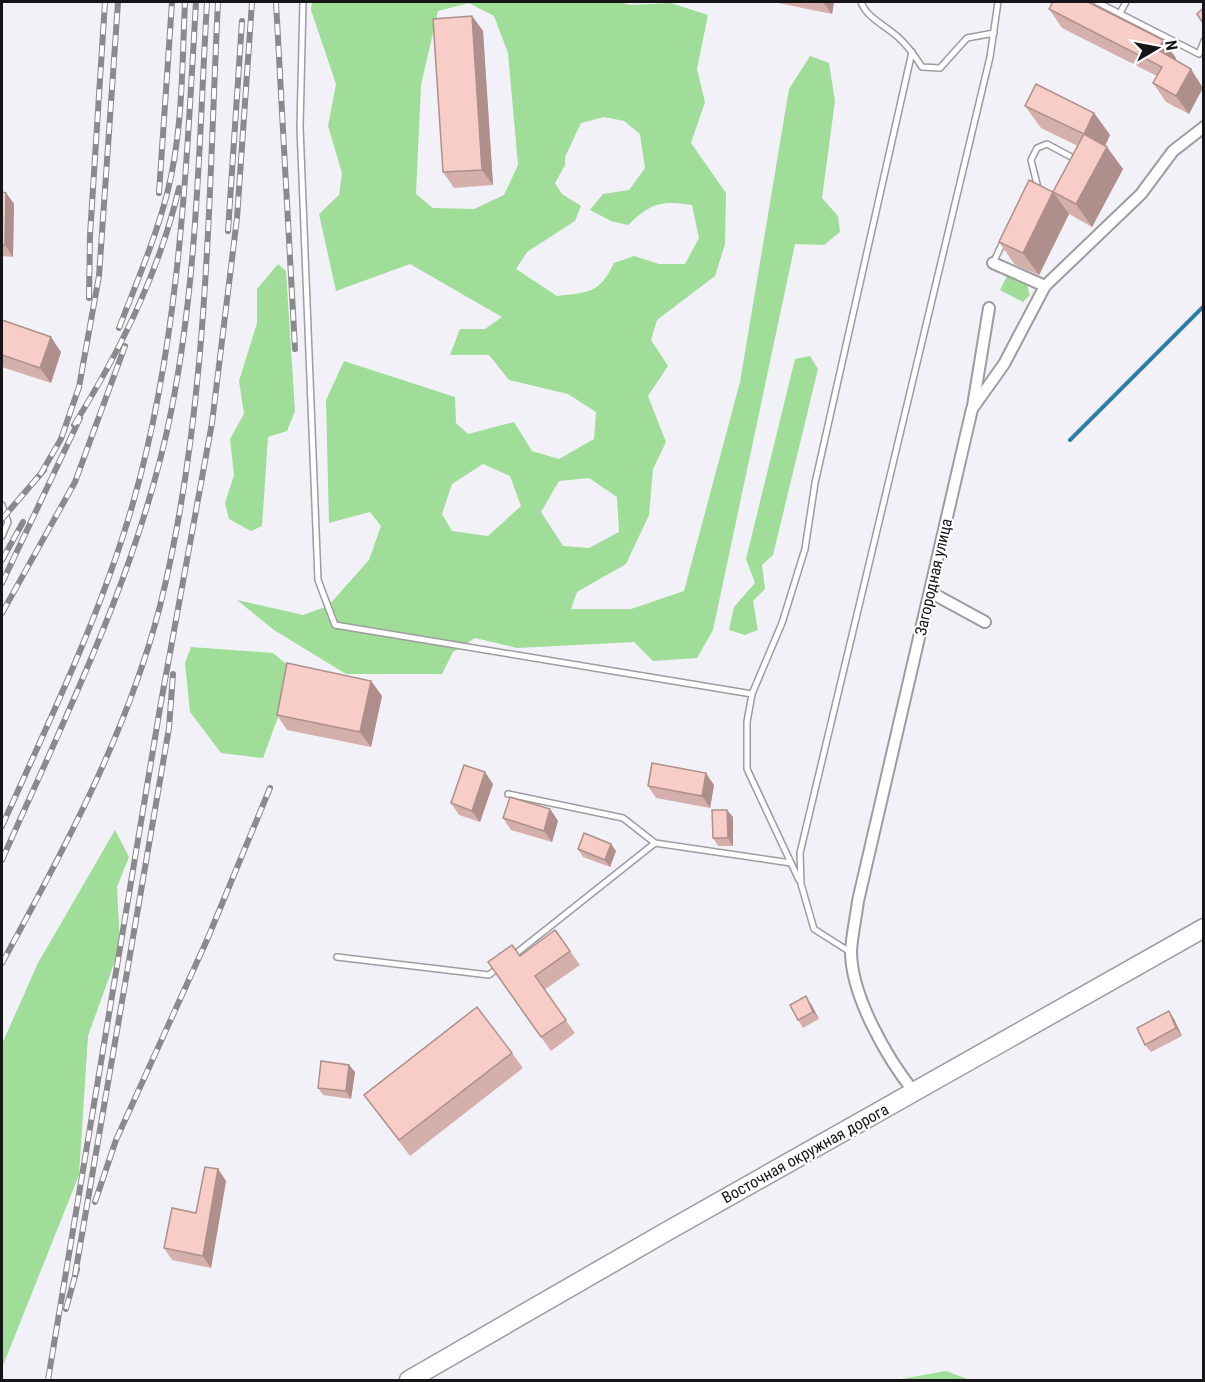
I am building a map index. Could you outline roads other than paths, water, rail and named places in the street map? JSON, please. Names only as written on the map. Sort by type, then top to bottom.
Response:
[{"type":"main road","name":"Восточная окружная дорога","points":[[409,1380],[1203,928]]},
{"type":"street","name":"Загородная улица","points":[[914,1092],[894,1067],[862,1004],[851,953],[858,901],[972,409],[1004,364],[1045,286],[1141,194],[1173,151],[1203,127]]},
{"type":"street","points":[[993,263],[1045,286]]},
{"type":"street","points":[[972,409],[989,308]]},
{"type":"street","points":[[930,592],[985,622]]},
{"type":"lane","points":[[303,2],[300,127],[318,580],[335,625],[752,694]]},
{"type":"lane","points":[[861,2],[864,10],[912,52],[922,67],[940,68],[967,38],[994,33]]},
{"type":"lane","points":[[801,884],[800,853],[988,69],[998,2]]},
{"type":"lane","points":[[1097,2],[1199,54],[1203,60]]},
{"type":"lane","points":[[1120,13],[1126,2]]},
{"type":"lane","points":[[1199,54],[1203,41]]},
{"type":"lane","points":[[851,953],[814,929],[801,884],[747,769],[747,722],[752,694],[782,623],[805,549],[815,483],[912,52]]},
{"type":"lane","points":[[1032,197],[1038,188],[1031,160],[1037,148],[1047,144],[1075,158],[1077,166]]},
{"type":"lane","points":[[1038,188],[1045,190]]},
{"type":"lane","points":[[993,263],[1009,232]]},
{"type":"lane","points":[[2,505],[8,522],[2,536]]},
{"type":"lane","points":[[508,794],[623,818],[655,843],[791,863]]},
{"type":"lane","points":[[337,957],[489,975],[655,843]]},
{"type":"waterway","points":[[1070,440],[1204,306]]},
{"type":"railway","points":[[89,298],[90,235],[105,2]]},
{"type":"railway","points":[[40,475],[61,439],[79,387],[99,276],[118,2]]},
{"type":"railway","points":[[159,193],[172,2]]},
{"type":"railway","points":[[119,328],[157,228],[172,171],[181,98],[185,2]]},
{"type":"railway","points":[[2,826],[73,667],[106,586],[133,503],[149,441],[171,317],[178,254],[189,129],[196,2]]},
{"type":"railway","points":[[2,860],[75,696],[121,584],[141,527],[171,412],[180,361],[192,259],[207,2]]},
{"type":"railway","points":[[2,963],[71,833],[112,744],[131,699],[160,606],[176,532],[197,381],[204,306],[218,2]]},
{"type":"railway","points":[[48,1380],[161,702],[212,423],[237,218],[252,2]]},
{"type":"railway","points":[[276,2],[295,349]]},
{"type":"railway","points":[[228,231],[242,21]]},
{"type":"railway","points":[[74,425],[107,369],[136,311],[161,250],[179,188]]},
{"type":"railway","points":[[2,613],[75,482],[125,346]]},
{"type":"railway","points":[[2,583],[80,418]]},
{"type":"railway","points":[[2,519],[44,470]]},
{"type":"railway","points":[[2,560],[23,522]]},
{"type":"railway","points":[[75,1275],[169,728],[173,674]]},
{"type":"railway","points":[[95,1202],[116,1140],[207,940],[270,788]]},
{"type":"railway","points":[[66,1309],[77,1269]]}]
